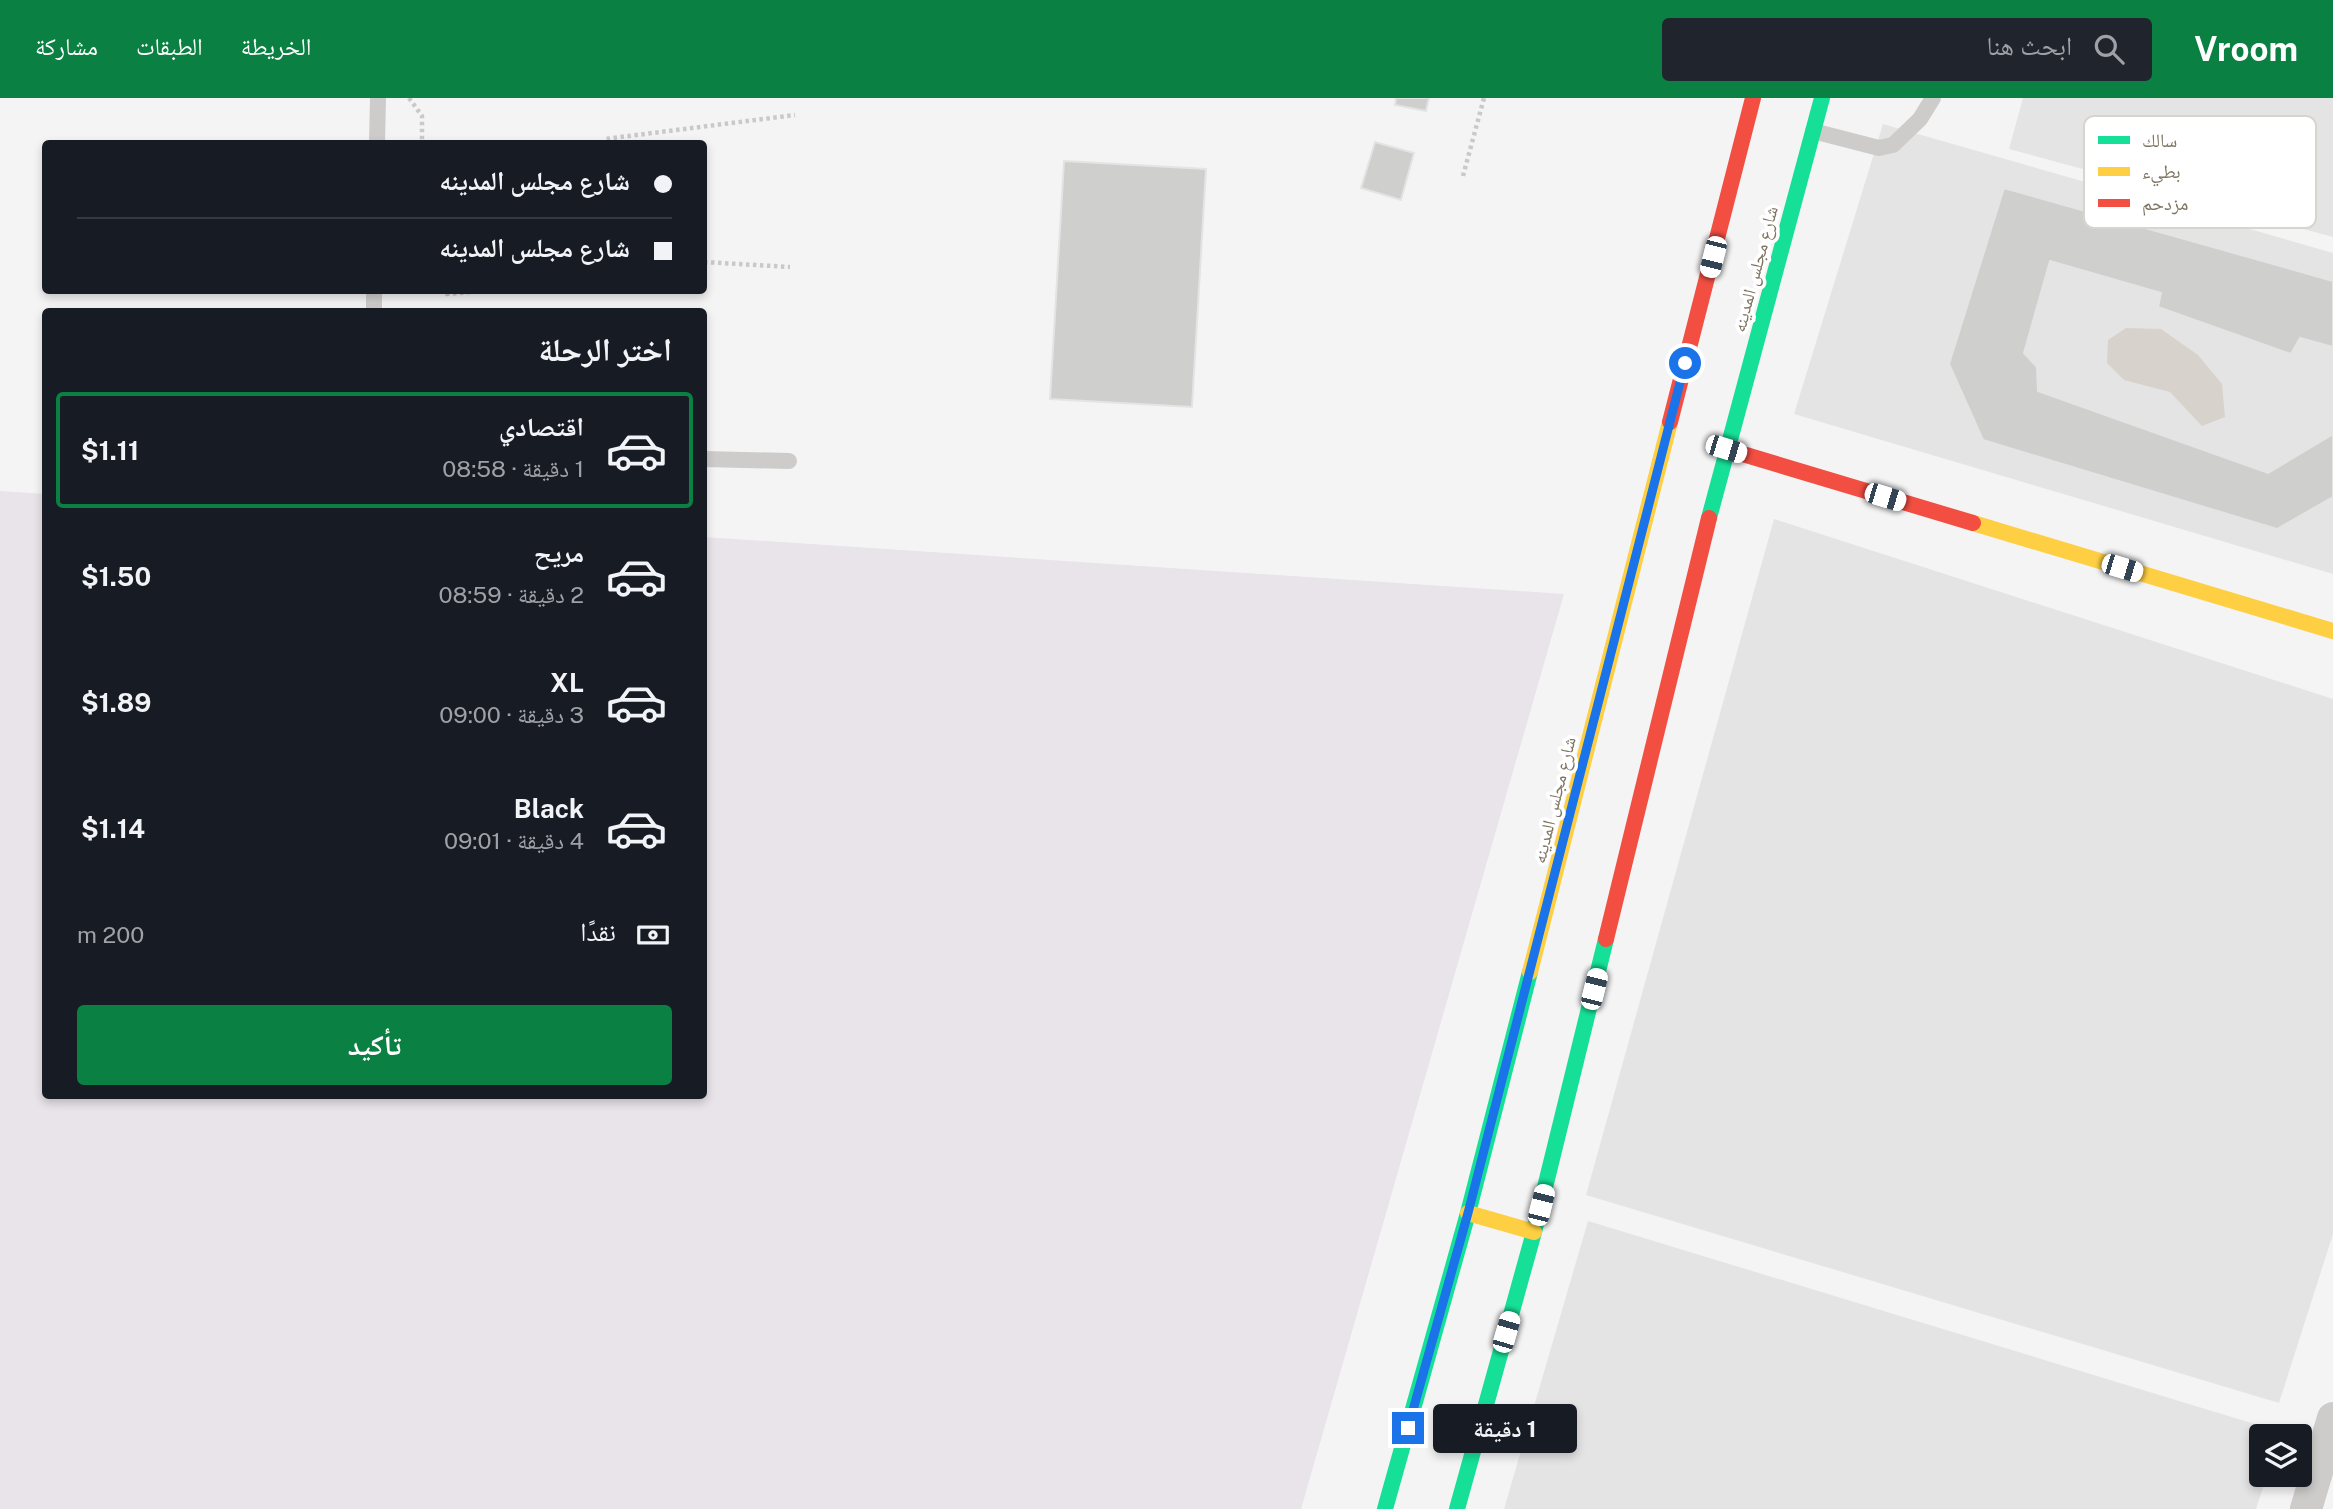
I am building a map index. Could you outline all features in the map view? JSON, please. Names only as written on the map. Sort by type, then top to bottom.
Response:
[{"type":"main road","name":"شارع مجلس المدينه","points":[[1385,1509],[1468,1213],[1753,98]]},
{"type":"main road","name":"شارع مجلس المدينه","points":[[1457,1509],[1534,1232],[1726,449],[1822,98]]},
{"type":"main road","points":[[1726,449],[2333,631]]},
{"type":"main road","points":[[1468,1213],[1534,1232]]},
{"type":"street","points":[[2306,1509],[2333,1418]]},
{"type":"lane","points":[[377,140],[378,98]]},
{"type":"lane","points":[[1812,131],[1879,148],[1893,145],[1920,119],[1933,98]]},
{"type":"lane","points":[[707,459],[789,461]]},
{"type":"path","points":[[409,98],[422,116],[422,140]]},
{"type":"path","points":[[1463,176],[1485,98]]},
{"type":"path","points":[[605,140],[795,115]]},
{"type":"path","points":[[707,262],[790,267]]},
{"type":"shaded area","points":[[2023,98],[2333,98],[2333,237],[2300,228],[2316,228],[2316,116],[2084,116],[2084,169],[2009,149]]},
{"type":"shaded area","points":[[1883,124],[2084,182],[2084,228],[2246,228],[2333,253],[2333,574],[1794,414]]},
{"type":"shaded area","points":[[2126,328],[2161,329],[2198,355],[2222,384],[2225,417],[2202,426],[2170,392],[2124,380],[2107,363],[2108,340]]},
{"type":"shaded area","points":[[0,491],[42,494],[42,1099],[707,1099],[707,537],[1564,594],[1301,1509],[0,1509]]},
{"type":"shaded area","points":[[1774,519],[2333,699],[2333,1234],[2279,1403],[1586,1195]]},
{"type":"shaded area","points":[[1588,1221],[2255,1424],[2249,1424],[2249,1487],[2263,1487],[2256,1509],[1504,1509]]},
{"type":"building","points":[[1396,98],[1429,98],[1426,111],[1395,105]]},
{"type":"building","points":[[1375,142],[1414,153],[1401,200],[1361,188]]},
{"type":"building","points":[[1064,161],[1206,169],[1192,407],[1050,399]]},
{"type":"building","points":[[2004,188],[2084,211],[2084,228],[2146,228],[2333,281],[2333,347],[2300,338],[2291,354],[2158,307],[2161,293],[2050,261],[2024,353],[2037,367],[2038,391],[2268,473],[2333,434],[2333,497],[2277,529],[1983,440],[1949,364]]},
{"type":"traffic: fast","points":[[1709,518],[1822,98]]},
{"type":"traffic: fast","points":[[1457,1509],[1534,1232],[1606,939]]},
{"type":"traffic: fast","points":[[1385,1509],[1468,1213],[1530,972]]},
{"type":"traffic: slow","points":[[1530,972],[1670,422]]},
{"type":"traffic: slow","points":[[1973,523],[2333,631]]},
{"type":"traffic: slow","points":[[1468,1213],[1534,1232]]},
{"type":"traffic: jam","points":[[1670,422],[1753,98]]},
{"type":"traffic: jam","points":[[1726,449],[1973,523]]},
{"type":"traffic: jam","points":[[1606,939],[1709,518]]},
{"type":"route","points":[[1408,1428],[1468,1213],[1685,363]]}]
